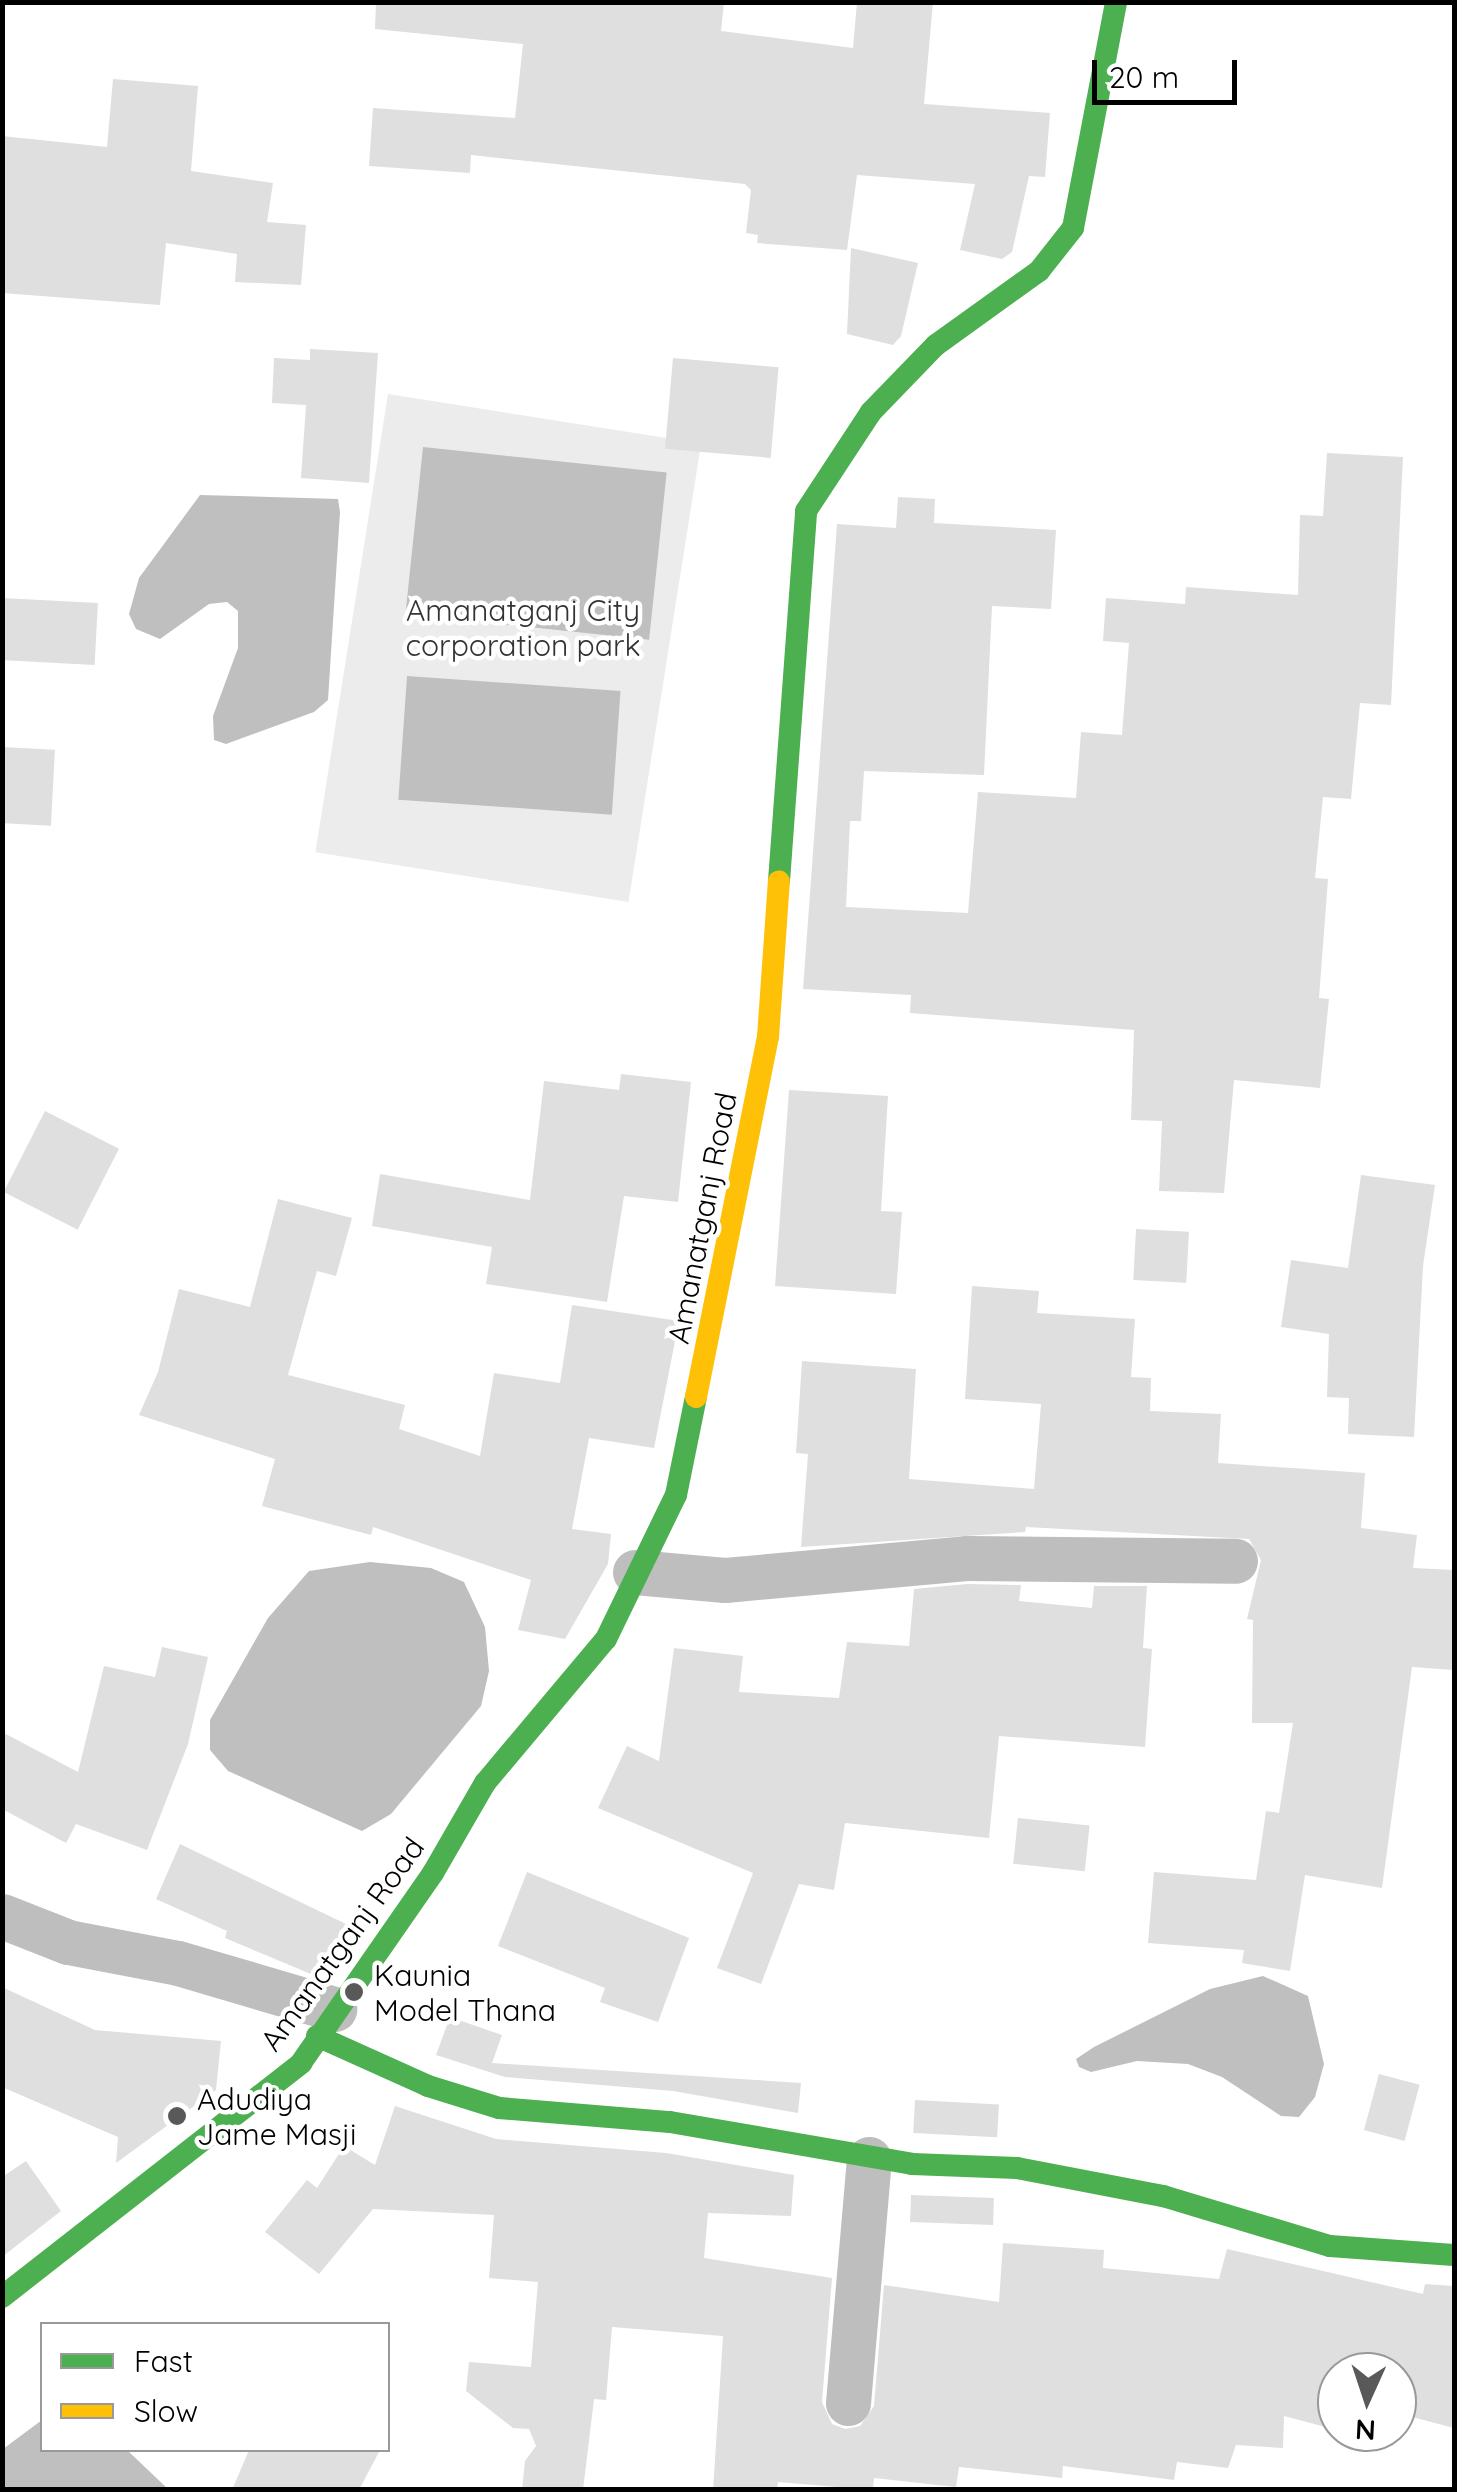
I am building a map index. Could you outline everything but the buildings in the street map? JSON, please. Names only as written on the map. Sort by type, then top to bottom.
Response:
[{"type":"main road","name":"Amanatganj Road","points":[[2,2297],[301,2064],[434,1873],[485,1783],[606,1640],[635,1572],[676,1494],[768,1037],[806,511],[871,412],[936,346],[1039,271],[1073,228],[1116,2]]},
{"type":"main road","points":[[326,2023],[428,2086],[499,2108],[670,2122],[869,2159],[1017,2168],[1163,2196],[1330,2246],[1454,2255]]},
{"type":"street","points":[[635,1572],[725,1580],[896,1560],[1235,1560]]},
{"type":"street","points":[[2,1916],[68,1942],[178,1963],[326,2023]]},
{"type":"street","points":[[848,2403],[869,2159]]},
{"type":"green space","name":"Amanatganj City corporation park","points":[[388,394],[701,444],[629,902],[315,852]]},
{"type":"shaded area","points":[[423,447],[667,473],[649,640],[405,614]]},
{"type":"shaded area","points":[[200,495],[338,499],[340,512],[328,700],[314,712],[226,744],[214,740],[213,716],[238,648],[238,611],[227,602],[209,604],[160,639],[136,629],[129,614],[139,578]]},
{"type":"shaded area","points":[[407,676],[620,691],[612,815],[398,800]]},
{"type":"shaded area","points":[[370,1562],[431,1568],[464,1582],[485,1627],[489,1671],[481,1706],[391,1814],[362,1831],[228,1771],[210,1750],[210,1720],[268,1618],[309,1571]]},
{"type":"shaded area","points":[[1263,1976],[1308,1996],[1324,2064],[1315,2097],[1299,2117],[1281,2116],[1222,2077],[1188,2064],[1137,2061],[1091,2072],[1079,2067],[1076,2059],[1094,2047],[1210,1989]]},
{"type":"shaded area","points":[[40,2421],[40,2452],[129,2452],[168,2489],[3,2489],[3,2449]]},
{"type":"traffic: fast","points":[[779,881],[806,511],[871,412],[936,345],[1039,271],[1073,228],[1116,2]]},
{"type":"traffic: fast","points":[[2,2297],[301,2063],[433,1873],[485,1783],[606,1639],[676,1495],[696,1397]]},
{"type":"traffic: fast","points":[[317,2036],[428,2086],[499,2108],[670,2122],[912,2164],[1017,2168],[1163,2196],[1330,2246],[1454,2255]]},
{"type":"traffic: slow","points":[[696,1397],[768,1037],[779,881]]},
{"type":"place","name":"Kaunia Model Thana","points":[[354,1992]]},
{"type":"place","name":"Adudiya Jame Masji","points":[[177,2116]]}]
